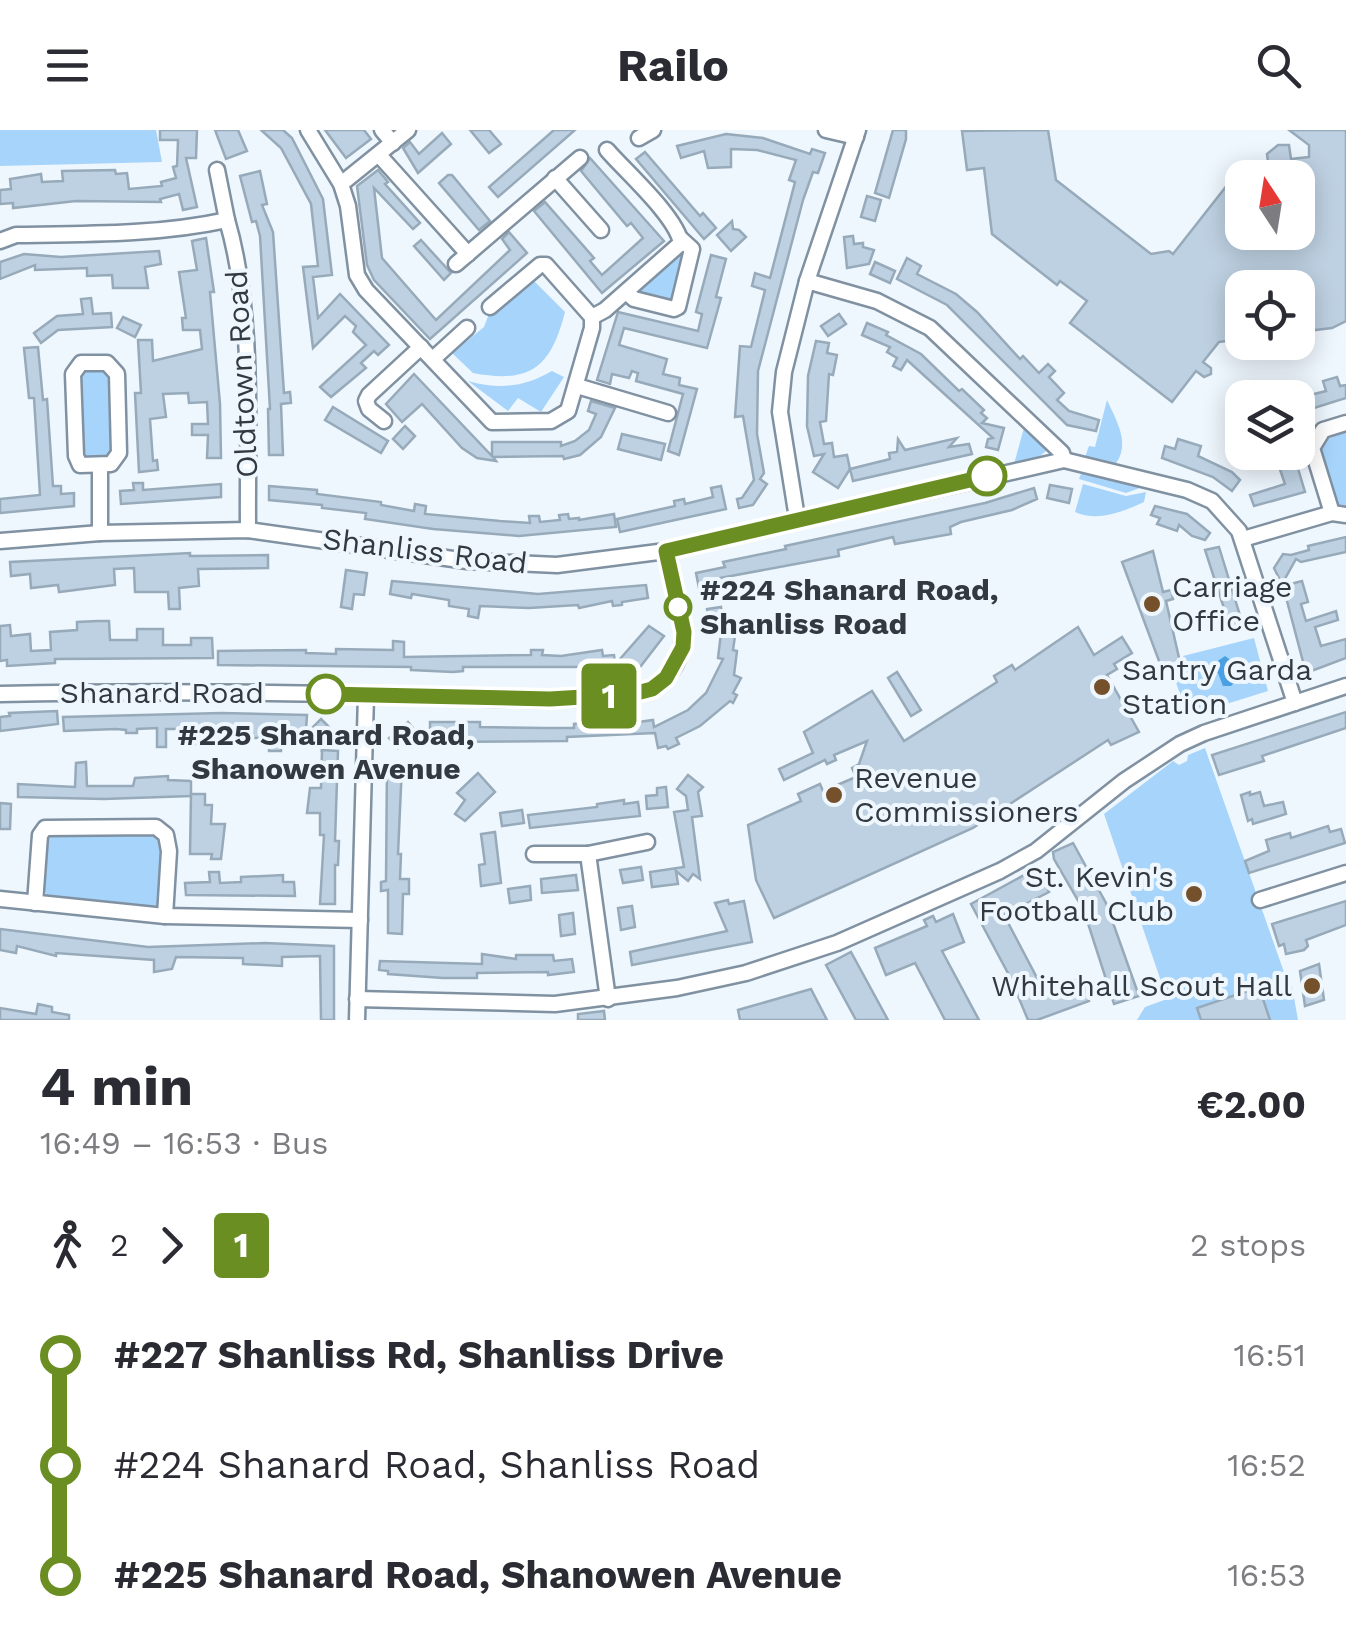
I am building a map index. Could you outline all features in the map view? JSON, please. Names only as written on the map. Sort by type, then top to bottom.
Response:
[{"type":"street","points":[[308,130],[341,184],[348,206],[357,274],[387,314],[492,422],[551,421],[568,411],[592,318],[681,240]]},
{"type":"street","points":[[382,130],[392,142]]},
{"type":"street","points":[[341,184],[408,130]]},
{"type":"street","points":[[797,518],[780,404],[784,372],[808,282],[857,134],[826,130]]},
{"type":"street","points":[[606,150],[692,249],[678,307],[634,299],[626,292]]},
{"type":"street","points":[[379,154],[462,259],[580,158]]},
{"type":"street","name":"Oldtown Road","points":[[217,170],[234,244],[246,353],[248,530]]},
{"type":"street","points":[[555,178],[601,230]]},
{"type":"street","points":[[0,241],[16,235],[123,233],[228,220]]},
{"type":"street","points":[[490,308],[543,264],[571,286],[592,318]]},
{"type":"street","points":[[808,282],[877,301],[930,328],[1062,453],[1064,460]]},
{"type":"street","points":[[433,359],[467,328]]},
{"type":"street","points":[[384,420],[369,409],[369,394],[421,347]]},
{"type":"street","points":[[108,362],[117,374],[119,453],[111,464],[100,466],[80,465],[76,456],[73,374],[81,363],[108,362]]},
{"type":"street","points":[[577,386],[668,413]]},
{"type":"street","points":[[1242,540],[1339,514],[1312,448],[1323,430],[1346,423]]},
{"type":"street","name":"Shanliss Road","points":[[0,541],[100,533],[248,530],[514,565],[558,565],[666,551],[1064,460],[1187,490],[1229,516],[1242,540],[1295,702]]},
{"type":"street","points":[[100,466],[100,533]]},
{"type":"street","name":"Shanard Road","points":[[0,694],[112,691],[550,699],[633,694],[652,689],[666,678],[683,647],[684,632],[666,551]]},
{"type":"street","points":[[358,999],[555,1004],[608,999],[746,973],[872,928],[1000,871],[1036,852],[1124,781],[1204,732],[1346,686]]},
{"type":"street","points":[[357,1020],[366,694]]},
{"type":"street","points":[[35,903],[40,836],[45,828],[156,827],[166,835],[169,850],[165,916]]},
{"type":"street","points":[[534,854],[588,854],[647,842]]},
{"type":"street","points":[[588,854],[608,999]]},
{"type":"street","points":[[1260,900],[1346,873]]},
{"type":"street","points":[[0,899],[165,916],[360,920]]},
{"type":"shaded area","points":[[0,130],[156,130],[162,162],[0,166]]},
{"type":"shaded area","points":[[678,253],[682,257],[688,253],[675,303],[637,295],[636,291]]},
{"type":"shaded area","points":[[532,279],[565,312],[553,346],[536,367],[524,373],[473,373],[452,353],[484,327],[490,311]]},
{"type":"shaded area","points":[[89,367],[100,368],[110,378],[114,448],[105,459],[91,461],[80,450],[77,379]]},
{"type":"shaded area","points":[[552,371],[564,377],[541,412],[518,398],[508,411],[468,381],[512,385]]},
{"type":"shaded area","points":[[1107,400],[1122,441],[1115,465],[1085,457],[1089,446],[1095,447]]},
{"type":"shaded area","points":[[1025,424],[1046,445],[1046,451],[1014,464]]},
{"type":"shaded area","points":[[1346,428],[1346,510],[1337,504],[1320,449],[1326,437]]},
{"type":"shaded area","points":[[1083,469],[1145,486],[1126,493],[1079,479]]},
{"type":"shaded area","points":[[1083,484],[1126,496],[1146,492],[1144,502],[1110,514],[1084,515],[1075,512]]},
{"type":"shaded area","points":[[1254,638],[1268,691],[1188,716],[1171,669],[1184,664],[1183,656]]},
{"type":"shaded area","name":"St. Kevin's Football Club","points":[[1205,748],[1285,975],[1290,975],[1298,1020],[1137,1020],[1145,1007],[1167,999],[1104,814],[1173,761],[1179,765],[1187,761],[1188,755]]},
{"type":"shaded area","points":[[157,833],[164,871],[155,908],[47,897],[42,865],[51,834]]},
{"type":"water","points":[[1225,656],[1239,666],[1238,678],[1231,686],[1223,686],[1218,673],[1208,674],[1209,667]]},
{"type":"building","points":[[160,130],[197,130],[196,158],[186,158],[197,207],[183,210],[179,194],[160,199],[161,202],[76,201],[13,208],[13,203],[0,204],[0,190],[11,189],[10,179],[41,174],[42,182],[63,181],[62,171],[115,170],[116,174],[127,173],[129,189],[162,186],[161,182],[176,178],[173,167],[177,166],[178,140],[160,140]]},
{"type":"building","points":[[215,130],[238,130],[247,151],[226,159]]},
{"type":"building","points":[[261,130],[283,130],[292,138],[323,199],[332,275],[313,277],[318,318],[340,294],[389,345],[378,355],[374,351],[361,363],[366,368],[331,397],[320,387],[366,345],[353,332],[356,326],[345,316],[313,348],[303,267],[318,266],[311,204],[281,148]]},
{"type":"building","points":[[325,130],[364,130],[371,139],[346,158]]},
{"type":"building","points":[[470,130],[489,130],[501,144],[489,153]]},
{"type":"building","points":[[554,130],[575,130],[498,197],[489,187]]},
{"type":"building","points":[[893,130],[906,130],[906,139],[889,198],[875,193]]},
{"type":"building","points":[[1048,130],[1056,180],[1151,254],[1173,254],[1225,188],[1225,250],[1315,250],[1315,160],[1268,160],[1267,154],[1278,145],[1289,145],[1291,159],[1309,157],[1309,145],[1289,130],[1346,130],[1346,321],[1315,330],[1315,270],[1225,270],[1225,341],[1219,342],[1203,362],[1211,368],[1211,374],[1204,377],[1196,371],[1172,402],[1070,323],[1087,301],[1060,281],[1057,285],[992,234],[984,168],[967,170],[962,131]]},
{"type":"building","points":[[442,133],[451,144],[418,173],[403,148],[410,142],[419,154]]},
{"type":"building","points":[[726,134],[763,138],[810,154],[812,149],[825,153],[803,200],[758,371],[757,434],[764,473],[760,479],[767,484],[753,505],[739,508],[737,499],[742,498],[754,480],[743,416],[735,417],[740,346],[751,347],[765,290],[752,286],[755,273],[770,278],[795,182],[789,180],[796,160],[757,150],[731,149],[731,167],[708,168],[704,151],[681,158],[677,146]]},
{"type":"building","points":[[645,152],[700,216],[703,213],[716,228],[704,239],[636,159]]},
{"type":"building","points":[[590,158],[664,241],[602,293],[534,211],[545,202],[594,258],[590,261],[602,275],[643,238],[631,223],[627,226],[581,171]]},
{"type":"building","points":[[378,170],[388,182],[385,184],[420,223],[413,229],[374,188],[382,258],[436,320],[510,250],[502,239],[509,232],[527,253],[430,339],[374,280],[367,265],[357,186]]},
{"type":"building","points":[[260,171],[267,204],[262,205],[273,232],[284,393],[290,392],[291,403],[281,404],[283,455],[269,455],[260,236],[256,221],[252,222],[240,176]]},
{"type":"building","points":[[448,175],[490,221],[479,230],[439,183]]},
{"type":"building","points":[[867,196],[881,200],[875,221],[861,217]]},
{"type":"building","points":[[732,221],[733,229],[746,237],[731,251],[717,235]]},
{"type":"building","points":[[853,236],[854,244],[863,243],[863,247],[874,250],[869,264],[847,268],[844,237]]},
{"type":"building","points":[[206,238],[214,292],[210,292],[221,458],[207,458],[208,435],[192,435],[192,424],[208,424],[207,402],[189,403],[188,393],[163,394],[166,417],[150,419],[153,461],[157,460],[158,470],[139,472],[135,393],[141,393],[138,340],[152,340],[153,361],[202,349],[200,330],[183,330],[182,318],[186,318],[179,272],[197,270],[192,241]]},
{"type":"building","points":[[421,240],[451,273],[444,280],[414,246]]},
{"type":"building","points":[[159,251],[161,264],[145,267],[148,288],[113,288],[112,275],[87,276],[87,268],[35,270],[35,265],[0,279],[0,262],[24,254],[61,257]]},
{"type":"building","points":[[711,255],[726,259],[716,297],[721,298],[707,348],[624,328],[619,345],[667,359],[663,374],[680,378],[679,385],[697,389],[679,455],[668,451],[683,394],[636,381],[638,373],[632,371],[629,378],[612,374],[610,384],[597,380],[618,312],[698,331],[702,314],[696,312]]},
{"type":"building","points":[[907,258],[921,266],[917,274],[956,294],[977,312],[1020,359],[1023,356],[1039,373],[1048,364],[1055,371],[1049,377],[1064,393],[1057,400],[1069,411],[1099,420],[1096,431],[1067,425],[947,305],[897,279]]},
{"type":"building","points":[[875,262],[895,271],[890,283],[870,274]]},
{"type":"building","points":[[91,298],[93,314],[111,313],[112,327],[58,330],[41,343],[34,333],[57,316],[83,314],[81,299]]},
{"type":"building","points":[[839,314],[846,324],[828,336],[821,326]]},
{"type":"building","points":[[123,317],[141,325],[135,337],[117,328]]},
{"type":"building","points":[[867,323],[921,354],[959,391],[962,389],[984,410],[981,413],[987,418],[982,423],[1004,428],[998,450],[986,447],[988,439],[993,438],[907,360],[901,370],[893,366],[897,358],[887,352],[890,347],[862,335]]},
{"type":"building","points":[[816,341],[829,343],[827,353],[837,355],[833,375],[829,374],[826,421],[820,422],[824,444],[832,443],[834,457],[847,455],[850,469],[838,488],[813,472],[824,454],[814,456],[807,426],[808,376]]},
{"type":"building","points":[[38,347],[43,400],[47,399],[53,486],[61,486],[61,494],[74,493],[74,506],[0,513],[0,499],[40,495],[34,398],[29,398],[24,348]]},
{"type":"building","points":[[414,374],[492,456],[492,442],[561,442],[561,446],[575,441],[589,430],[596,414],[588,411],[591,401],[615,408],[601,437],[580,455],[564,459],[493,457],[496,461],[477,458],[462,448],[422,404],[402,422],[386,404]]},
{"type":"building","points":[[1337,377],[1340,386],[1346,385],[1346,398],[1315,408],[1315,394],[1326,391],[1323,381]]},
{"type":"building","points":[[333,407],[388,441],[381,453],[325,420]]},
{"type":"building","points":[[405,426],[415,436],[403,449],[393,439]]},
{"type":"building","points":[[622,434],[665,444],[661,460],[618,449]]},
{"type":"building","points":[[957,438],[949,447],[969,444],[972,454],[853,481],[850,469],[890,459],[889,453],[897,452],[898,439],[905,450]]},
{"type":"building","points":[[1178,439],[1201,446],[1198,456],[1240,480],[1232,491],[1213,477],[1162,458],[1165,446],[1175,449]]},
{"type":"building","points":[[1280,470],[1298,470],[1305,492],[1254,506],[1250,495],[1285,484]]},
{"type":"building","points":[[133,483],[143,483],[143,490],[221,484],[221,497],[121,504],[120,491],[134,490]]},
{"type":"building","points":[[1050,485],[1072,489],[1069,503],[1047,498]]},
{"type":"building","points":[[269,486],[317,490],[317,494],[381,502],[414,511],[415,504],[426,506],[425,514],[500,521],[530,523],[529,516],[539,516],[540,522],[560,520],[559,515],[568,514],[569,519],[579,520],[614,514],[616,527],[519,536],[433,529],[365,519],[366,513],[322,505],[269,500]]},
{"type":"building","points":[[721,486],[726,509],[620,532],[617,519],[675,506],[674,501],[684,499],[685,504],[713,497],[711,488]]},
{"type":"building","points":[[1034,488],[1037,499],[1012,510],[961,522],[950,527],[951,534],[895,544],[893,537],[838,550],[839,556],[720,578],[721,589],[700,593],[696,573],[725,567],[723,562],[985,503]]},
{"type":"building","points":[[1155,506],[1187,514],[1210,533],[1205,540],[1192,536],[1179,525],[1177,531],[1157,524],[1160,518],[1151,515]]},
{"type":"building","points":[[1346,537],[1346,552],[1301,562],[1296,559],[1282,584],[1274,568],[1283,554],[1291,555],[1309,550],[1308,546]]},
{"type":"building","points":[[1219,547],[1242,622],[1241,630],[1232,633],[1205,550]]},
{"type":"building","name":"Carriage Office","points":[[1153,551],[1163,592],[1171,590],[1173,599],[1166,601],[1180,662],[1162,669],[1122,562]]},
{"type":"building","points":[[190,553],[268,555],[268,568],[198,569],[199,586],[179,588],[180,609],[169,609],[168,592],[135,592],[134,568],[114,569],[115,585],[59,592],[58,585],[31,588],[30,574],[11,576],[10,562]]},
{"type":"building","points":[[346,570],[367,573],[364,595],[354,594],[352,609],[341,607]]},
{"type":"building","points":[[392,581],[538,594],[646,585],[648,598],[622,605],[613,606],[612,601],[579,608],[480,606],[478,618],[468,616],[469,609],[449,606],[449,600],[390,594]]},
{"type":"building","points":[[1302,581],[1308,602],[1301,604],[1306,621],[1336,611],[1338,620],[1315,627],[1321,646],[1346,639],[1346,658],[1306,673],[1283,586]]},
{"type":"building","points":[[721,607],[724,624],[737,622],[734,675],[741,678],[733,693],[737,695],[733,703],[730,701],[700,726],[676,738],[679,744],[658,748],[655,733],[567,737],[567,741],[430,742],[430,722],[574,728],[574,724],[624,719],[624,724],[653,720],[654,727],[688,710],[706,693],[723,659],[718,658],[721,633],[711,631],[707,609]]},
{"type":"building","points":[[109,621],[110,640],[137,640],[137,629],[163,629],[163,645],[191,645],[191,638],[212,638],[213,658],[55,659],[55,663],[7,666],[7,660],[0,661],[0,626],[10,625],[11,636],[30,634],[31,651],[51,650],[50,632],[77,630],[77,622]]},
{"type":"building","points":[[649,626],[664,636],[637,671],[620,659]]},
{"type":"building","points":[[1078,627],[1094,655],[1122,637],[1132,653],[1114,664],[1117,669],[1107,675],[1139,732],[1111,745],[1108,740],[973,828],[774,918],[756,880],[748,825],[801,801],[798,794],[820,784],[823,791],[856,777],[852,768],[859,764],[867,741],[834,755],[836,760],[827,764],[825,760],[784,780],[779,769],[813,753],[804,732],[872,691],[904,741],[997,682],[994,676],[1012,665],[1015,670]]},
{"type":"building","points":[[393,641],[404,642],[404,657],[531,655],[531,650],[561,656],[602,650],[603,656],[614,655],[616,669],[590,672],[589,667],[463,667],[463,671],[453,672],[411,667],[218,665],[218,651],[306,650],[336,654],[336,649],[393,650]]},
{"type":"building","points":[[897,672],[921,710],[911,716],[888,678]]},
{"type":"building","points":[[57,711],[58,724],[0,731],[0,717],[10,716],[9,713]]},
{"type":"building","points":[[1346,712],[1346,728],[1219,775],[1212,755]]},
{"type":"building","points":[[307,715],[306,730],[280,730],[281,751],[269,751],[269,738],[250,738],[250,727],[225,727],[225,745],[187,744],[186,729],[166,729],[166,747],[157,747],[157,728],[137,729],[137,733],[116,729],[64,731],[63,717]]},
{"type":"building","points":[[321,719],[337,735],[322,749],[323,740],[311,729]]},
{"type":"building","points":[[408,722],[420,736],[398,748],[389,738]]},
{"type":"building","points":[[322,750],[338,751],[335,904],[320,904],[324,835],[320,835],[320,813],[307,813],[310,788],[321,788]]},
{"type":"building","points":[[86,762],[87,786],[133,786],[135,778],[168,776],[168,780],[191,781],[191,796],[18,797],[18,784],[75,787],[76,763]]},
{"type":"building","points":[[387,765],[402,765],[398,854],[400,879],[409,879],[409,894],[403,894],[402,934],[388,933],[388,890],[381,891],[381,882],[386,881]]},
{"type":"building","points":[[478,773],[495,792],[465,821],[455,814],[465,800],[457,793]]},
{"type":"building","points":[[688,775],[703,787],[698,792],[702,816],[692,817],[700,879],[693,874],[688,881],[676,871],[678,884],[652,887],[650,872],[684,867],[674,812],[688,810],[686,796],[677,789]]},
{"type":"building","points":[[666,787],[668,807],[647,809],[646,796],[657,795],[657,788]]},
{"type":"building","points":[[1260,792],[1264,806],[1283,802],[1286,814],[1253,824],[1252,819],[1248,821],[1241,795]]},
{"type":"building","points":[[191,794],[205,794],[205,805],[212,805],[211,824],[225,824],[221,859],[211,859],[212,854],[190,854]]},
{"type":"building","points":[[624,800],[624,804],[638,802],[640,816],[530,828],[528,815]]},
{"type":"building","points":[[0,803],[11,804],[10,829],[0,829]]},
{"type":"building","points":[[522,810],[524,823],[502,826],[500,813]]},
{"type":"building","points":[[1328,826],[1330,832],[1341,829],[1345,843],[1249,873],[1245,861],[1269,851],[1266,840],[1290,833],[1291,838]]},
{"type":"building","points":[[495,832],[501,883],[481,886],[479,865],[485,864],[481,834]]},
{"type":"building","points":[[1073,843],[1106,903],[1139,996],[1114,1004],[1084,911],[1054,859],[1053,852]]},
{"type":"building","points":[[641,867],[643,880],[623,883],[620,870]]},
{"type":"building","points":[[1037,868],[1049,892],[1004,915],[1045,993],[1064,988],[1062,983],[1082,979],[1089,1001],[1028,1020],[971,904]]},
{"type":"building","points":[[209,872],[219,872],[220,883],[241,882],[241,877],[283,875],[283,882],[294,882],[295,896],[186,895],[185,883],[210,882]]},
{"type":"building","points":[[576,875],[578,890],[542,893],[541,879]]},
{"type":"building","points":[[530,886],[531,900],[510,903],[508,889]]},
{"type":"building","points":[[728,900],[729,904],[744,901],[752,942],[632,965],[630,952],[727,931],[715,903]]},
{"type":"building","points":[[1346,901],[1346,925],[1306,940],[1308,946],[1304,950],[1286,954],[1284,944],[1279,946],[1272,924]]},
{"type":"building","points":[[632,906],[635,927],[621,930],[618,908]]},
{"type":"building","points":[[573,913],[575,934],[561,936],[559,915]]},
{"type":"building","points":[[953,914],[964,942],[942,951],[979,1020],[945,1020],[915,963],[886,975],[875,948],[927,926],[924,920],[933,916],[936,922]]},
{"type":"building","points":[[0,929],[148,947],[265,943],[334,946],[334,1020],[321,1020],[320,956],[282,957],[282,966],[243,964],[243,958],[176,957],[172,969],[154,972],[154,960],[56,956],[17,946],[16,953],[0,950]]},
{"type":"building","points":[[851,952],[888,1020],[856,1020],[826,965]]},
{"type":"building","points":[[482,954],[516,959],[516,955],[553,955],[554,961],[572,959],[574,972],[477,973],[477,978],[443,978],[379,970],[380,961],[482,964]]},
{"type":"building","name":"Whitehall Scout Hall","points":[[1319,964],[1324,1000],[1305,1006],[1300,971]]},
{"type":"building","name":"St. Kevin's Football Club","points":[[1259,987],[1270,1020],[1201,1020],[1197,1008]]},
{"type":"building","points":[[811,989],[827,1020],[740,1020],[738,1010]]},
{"type":"building","points":[[38,1004],[69,1015],[69,1020],[0,1020],[0,1008],[36,1014]]},
{"type":"building","points":[[604,1011],[605,1020],[578,1020],[578,1014]]},
{"type":"bus line","name":"1","points":[[326,694],[550,699],[633,694],[652,689],[666,678],[683,647],[684,632],[666,551],[987,476]]},
{"type":"place","name":"Carriage Office","points":[[1152,604]]},
{"type":"place","name":"#224 Shanard Road, Shanliss Road","points":[[678,607]]},
{"type":"place","name":"Santry Garda Station","points":[[1102,687]]},
{"type":"place","name":"#225 Shanard Road, Shanowen Avenue","points":[[326,694]]},
{"type":"place","name":"Revenue Commissioners","points":[[834,795]]},
{"type":"place","name":"St. Kevin's Football Club","points":[[1194,894]]},
{"type":"place","name":"Whitehall Scout Hall","points":[[1312,986]]}]
